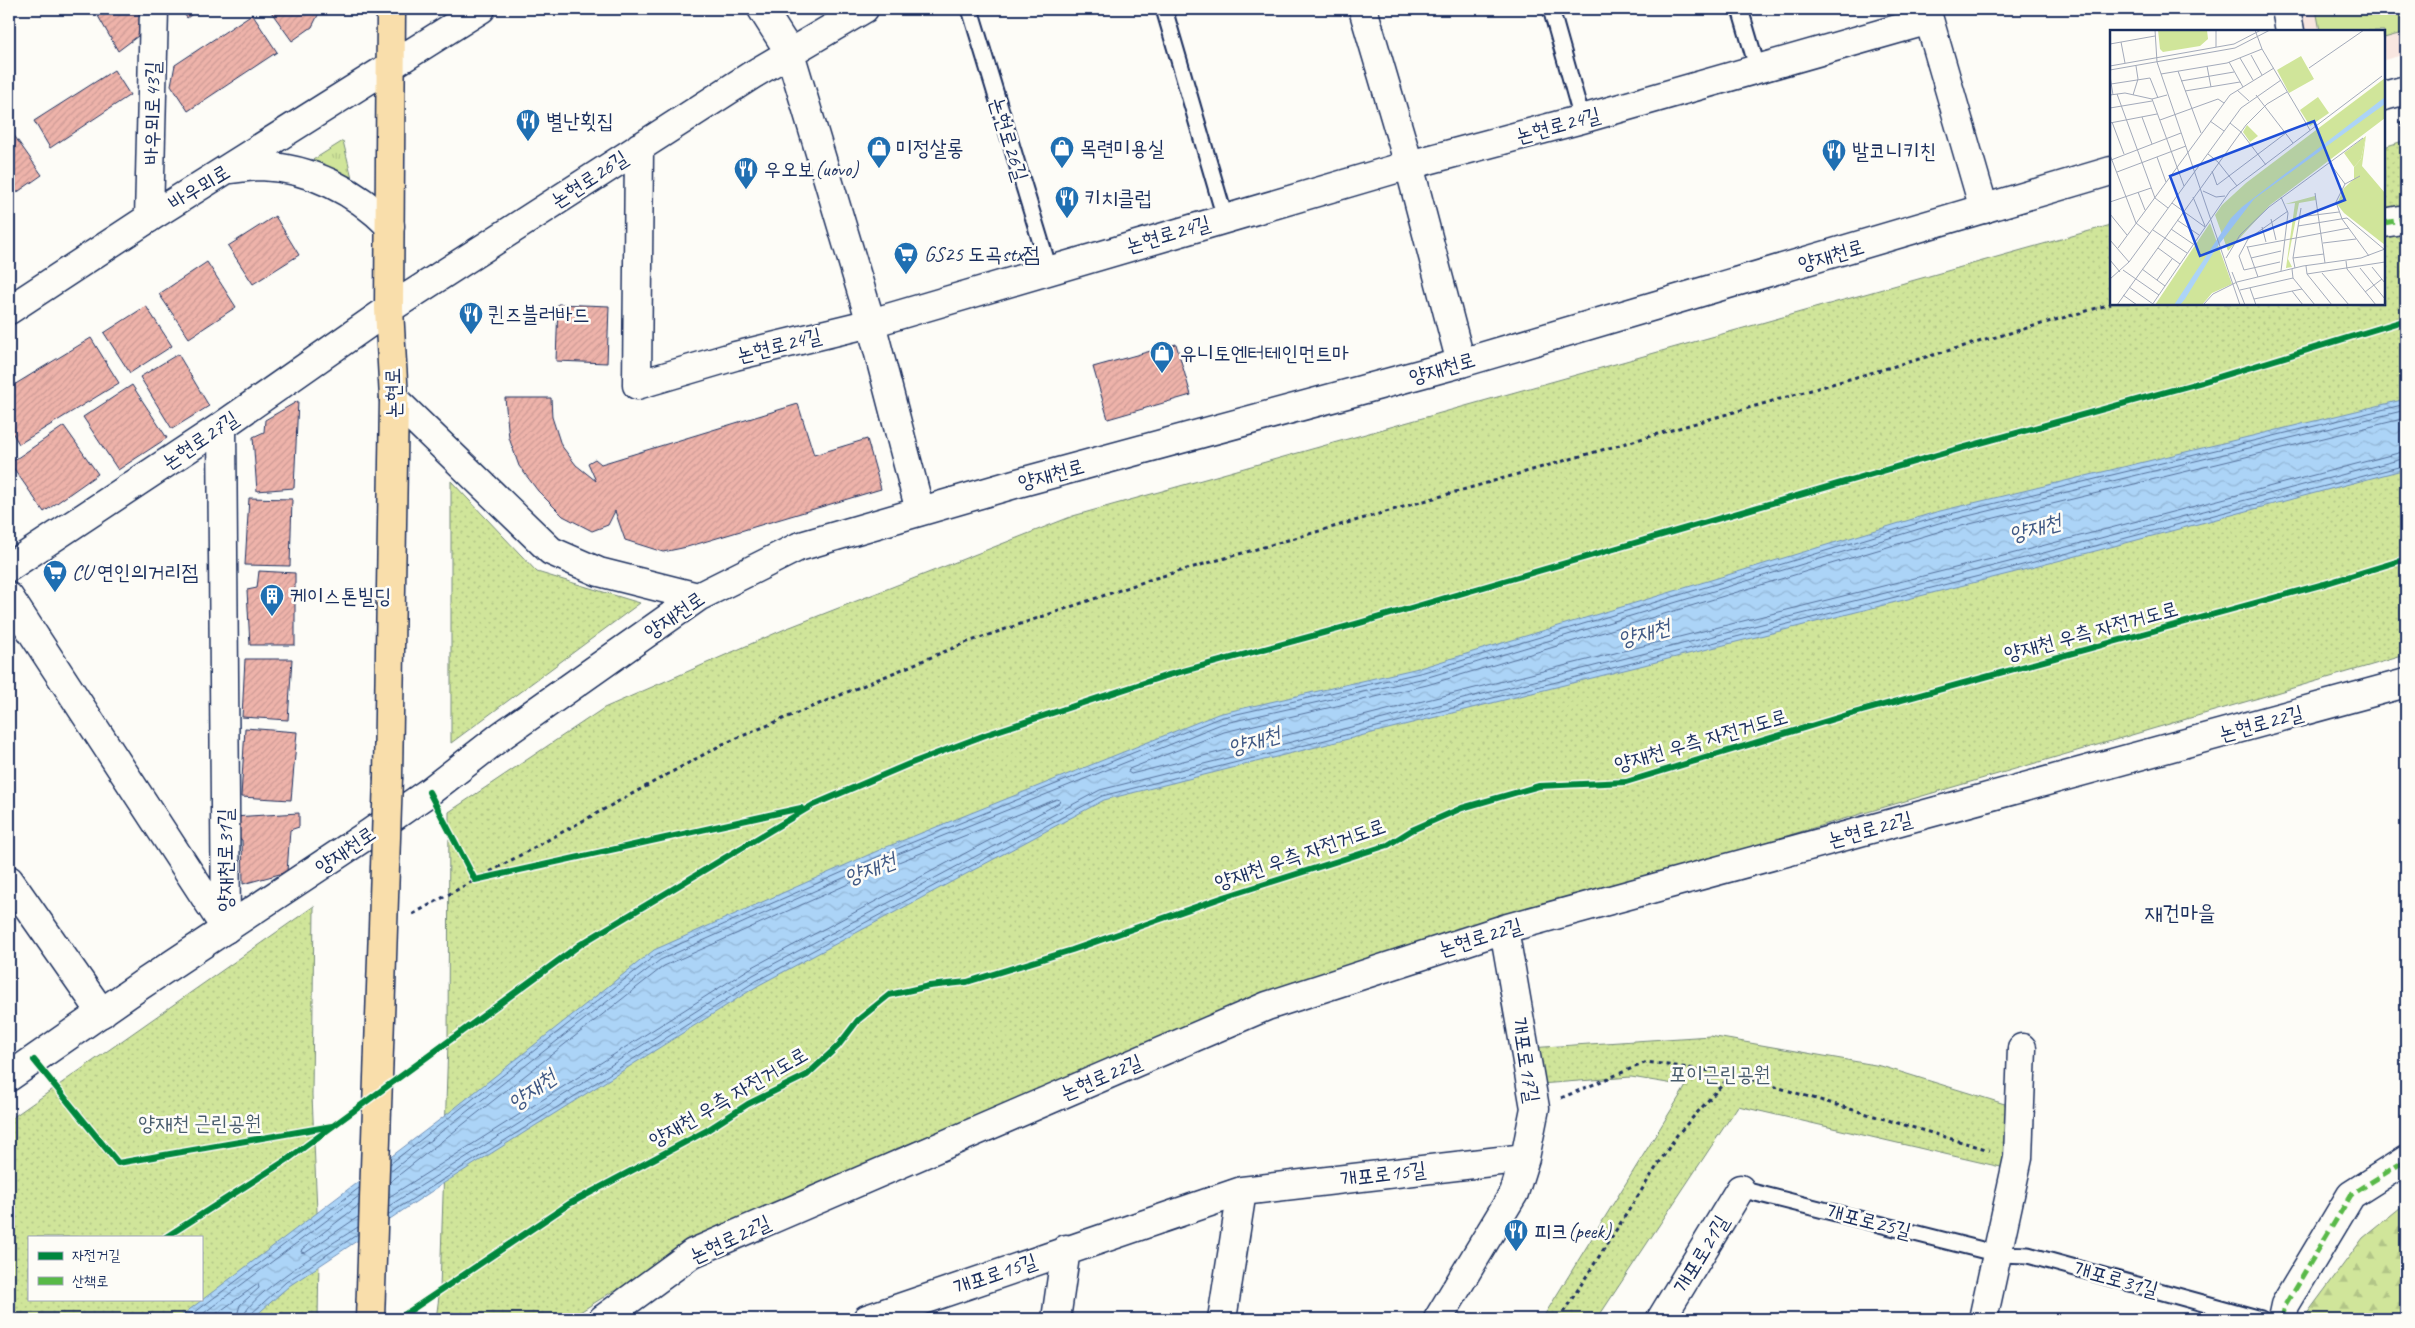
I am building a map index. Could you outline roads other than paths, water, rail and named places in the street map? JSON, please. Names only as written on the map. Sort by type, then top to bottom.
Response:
[{"type":"main road","name":"논현로","points":[[370,1319],[388,777],[394,399],[389,308],[391,9]]},
{"type":"street","name":"바우뫼로43길","points":[[150,218],[154,9]]},
{"type":"street","name":"바우뫼로","points":[[9,310],[150,218],[481,9]]},
{"type":"street","points":[[762,9],[790,53],[871,323],[920,511]]},
{"type":"street","name":"논현로26길","points":[[389,308],[638,147],[864,9]]},
{"type":"street","points":[[1363,9],[1409,165],[1460,363]]},
{"type":"street","points":[[2286,9],[2290,30]]},
{"type":"street","points":[[1927,14],[1984,209]]},
{"type":"street","name":"논현로24길","points":[[638,147],[637,385],[735,356],[871,323],[1048,269],[1409,165],[1758,70],[1927,14]]},
{"type":"street","points":[[2385,96],[2406,90]]},
{"type":"street","points":[[229,169],[260,166],[292,170],[340,186],[373,209],[390,226]]},
{"type":"street","name":"양재천로","points":[[9,1077],[429,792],[501,736],[698,597],[798,547],[920,511],[1460,363],[2110,171]]},
{"type":"street","points":[[2385,223],[2406,219]]},
{"type":"street","name":"논현로27길","points":[[9,567],[222,426],[389,308]]},
{"type":"street","points":[[394,399],[551,551],[599,572],[698,597]]},
{"type":"street","name":"양재천로31길","points":[[222,426],[226,929]]},
{"type":"street","name":"양재천로31길","points":[[9,597],[226,929]]},
{"type":"street","name":"논현로22길","points":[[603,1319],[693,1253],[1266,1006],[1504,929],[2406,686]]},
{"type":"street","points":[[9,880],[102,1013]]},
{"type":"street","name":"개포로17길","points":[[1438,1319],[1514,1193],[1525,1158],[1535,1108],[1504,929]]},
{"type":"street","points":[[1983,1319],[2018,1158],[2022,1048]]},
{"type":"street","name":"개포로15길","points":[[867,1319],[1242,1190],[1525,1158]]},
{"type":"street","points":[[2282,1319],[2285,1304],[2351,1195],[2406,1160]]},
{"type":"street","name":"개포로21길","points":[[1669,1318],[1740,1188]]},
{"type":"street","points":[[1222,1319],[1242,1190]]},
{"type":"street","name":"개포로15길","points":[[1056,1319],[1066,1249]]},
{"type":"lane","name":"논현로26길","points":[[970,9],[1048,269]]},
{"type":"lane","points":[[1164,9],[1225,218]]},
{"type":"lane","points":[[1550,9],[1582,119]]},
{"type":"lane","points":[[1740,9],[1758,70]]},
{"type":"lane","name":"개포로25길","points":[[1740,1188],[1998,1254]]},
{"type":"lane","name":"개포로31길","points":[[1998,1254],[2028,1256],[2262,1319]]},
{"type":"water","name":"양재천","points":[[2406,399],[2406,469],[2012,573],[1104,800],[759,985],[444,1183],[289,1286],[252,1319],[177,1319],[446,1115],[654,950],[884,848],[1218,714],[1423,667],[1936,512]]},
{"type":"place","name":"별난횟집","points":[[528,142]]},
{"type":"place","name":"미정살롱","points":[[879,169]]},
{"type":"place","name":"목련미용실","points":[[1062,169]]},
{"type":"place","name":"발코니키친","points":[[1834,172]]},
{"type":"place","name":"우오보(uovo)","points":[[746,190]]},
{"type":"place","name":"키치클럽","points":[[1067,219]]},
{"type":"place","name":"GS25 도곡stx점","points":[[906,275]]},
{"type":"place","name":"퀸즈블러바드","points":[[471,335]]},
{"type":"place","name":"유니토엔터테인먼트마","points":[[1162,374]]},
{"type":"place","name":"CU 연인의거리점","points":[[55,593]]},
{"type":"place","name":"케이스톤빌딩","points":[[272,617]]},
{"type":"place","name":"피크(peek)","points":[[1516,1252]]},
{"type":"district","name":"재건마을","points":[[2180,913]]},
{"type":"park label","name":"포이근린공원","points":[[1720,1074]]},
{"type":"park label","name":"양재천 근린공원","points":[[200,1123]]}]
